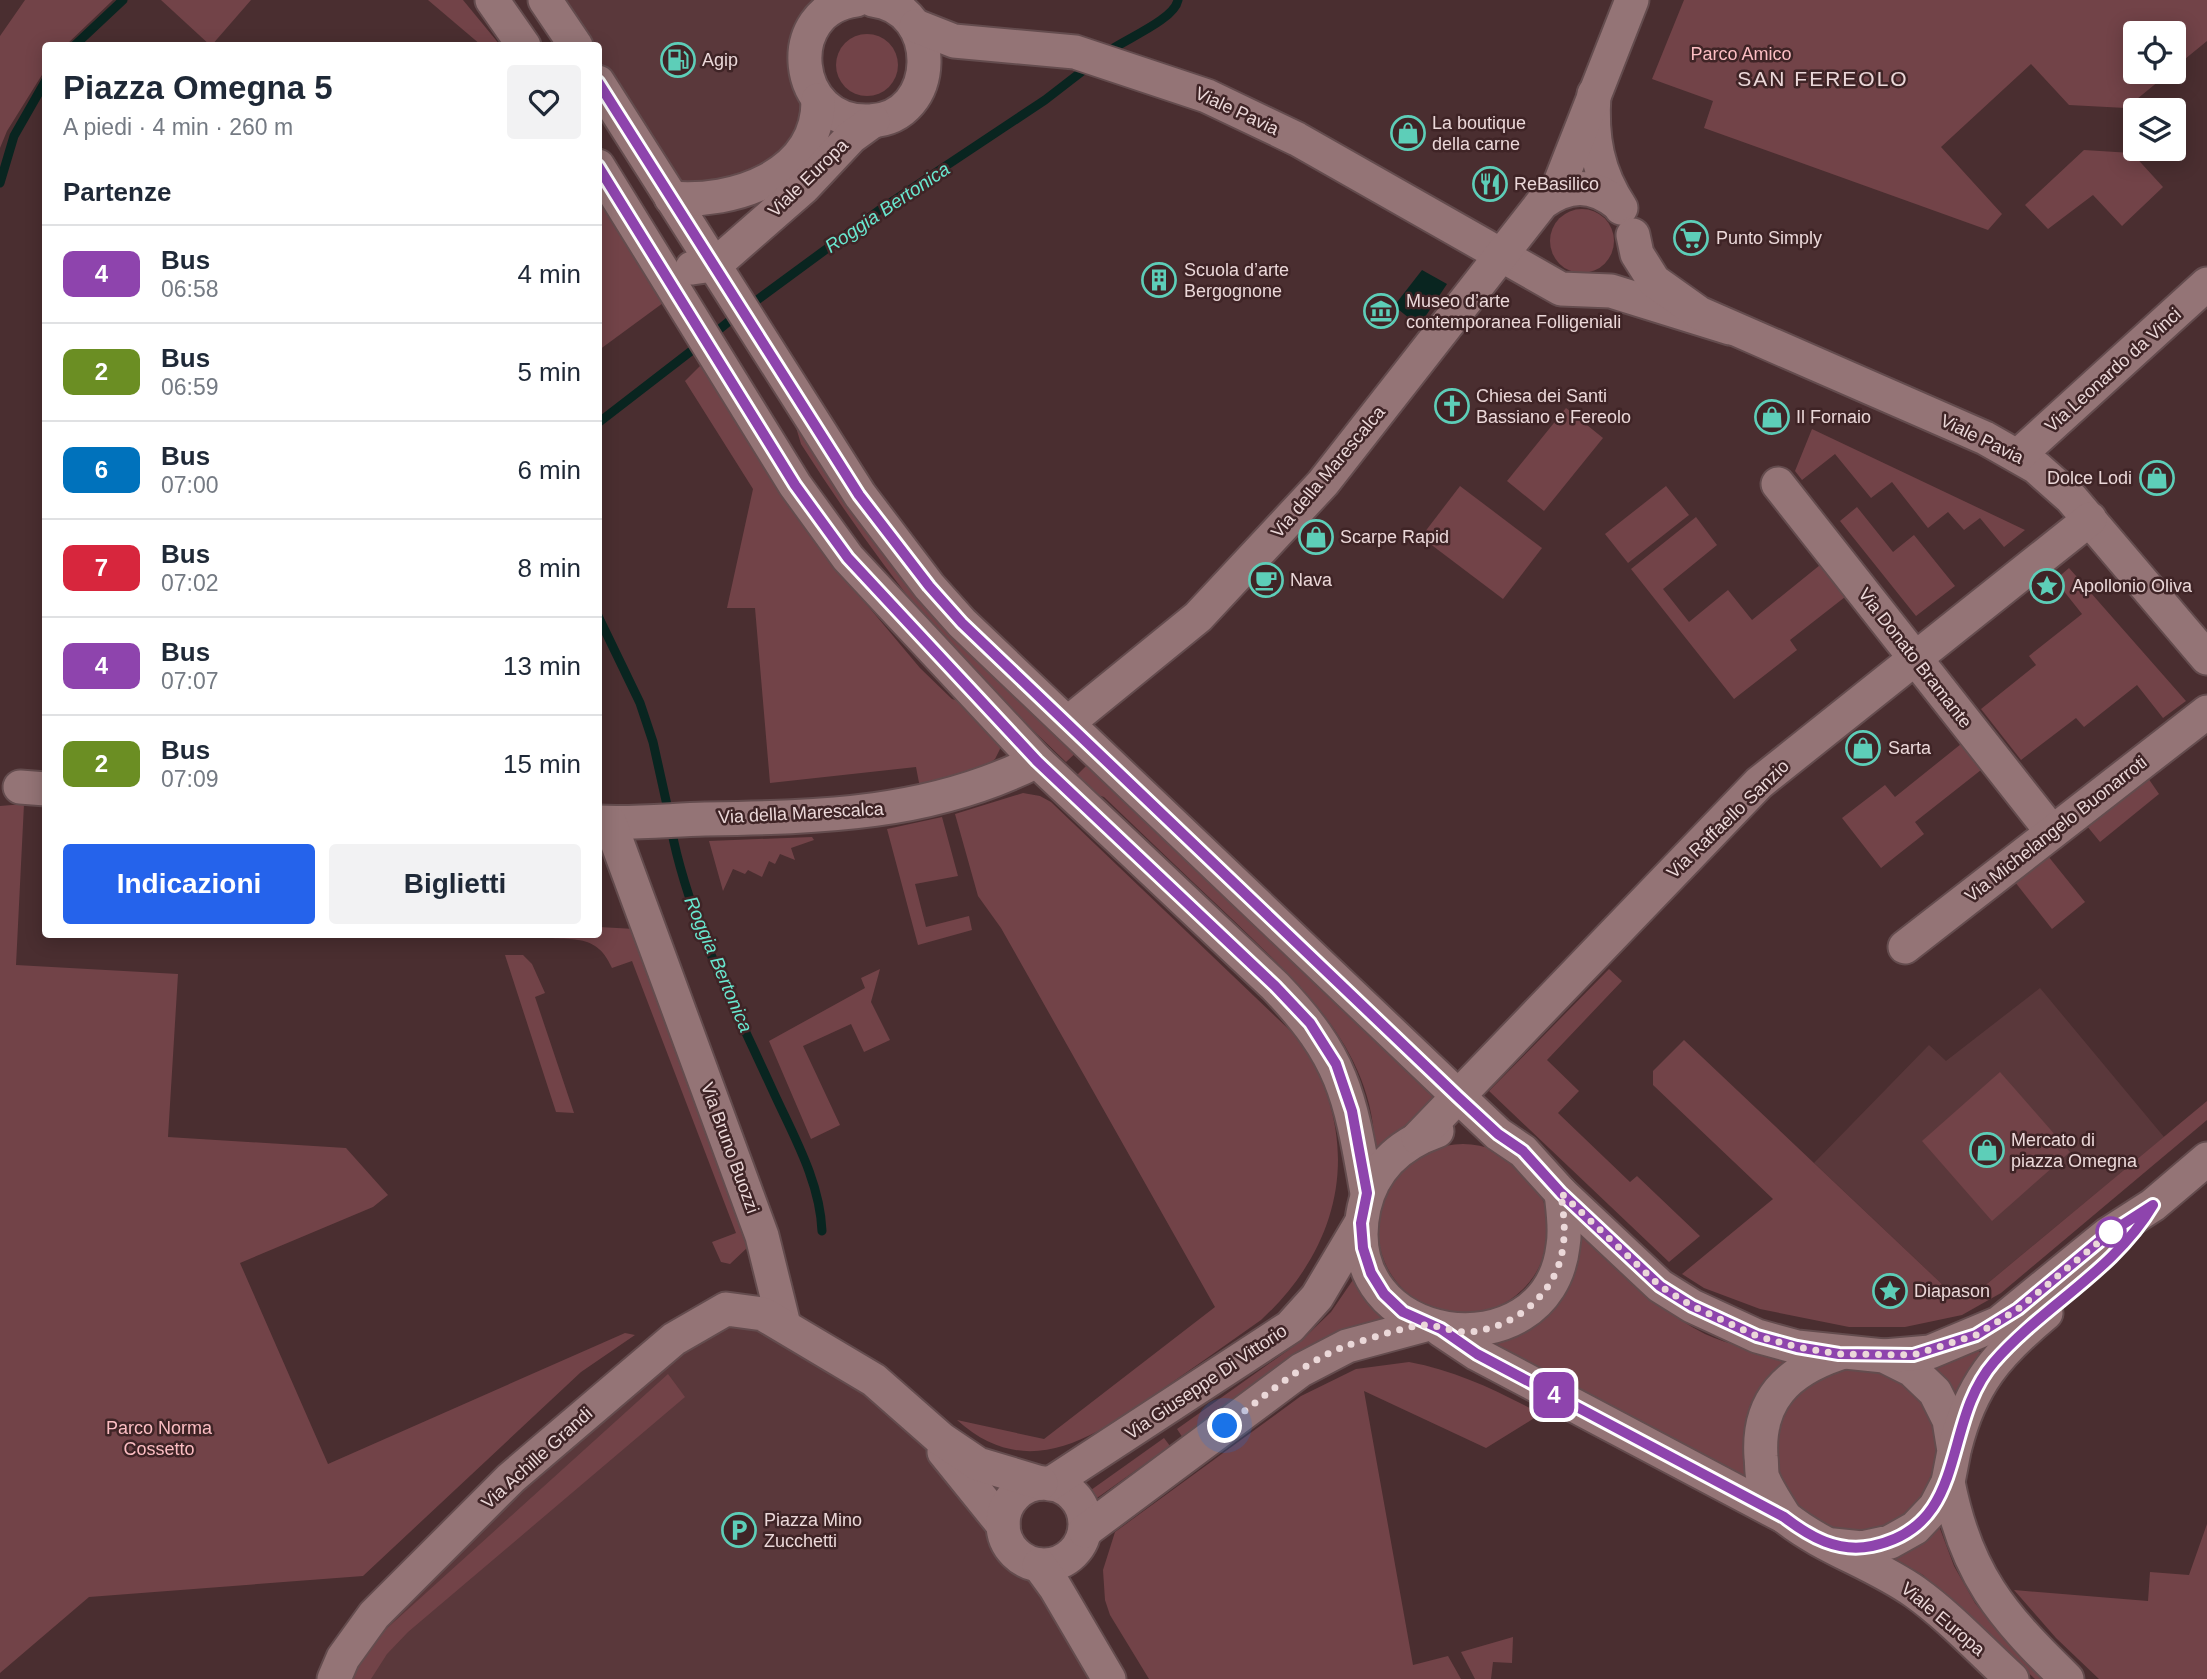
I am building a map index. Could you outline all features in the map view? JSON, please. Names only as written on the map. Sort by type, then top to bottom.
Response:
[{"type":"street","points":[[492,0],[521,42]]},
{"type":"street","points":[[545,0],[573,42]]},
{"type":"street","points":[[856,0],[828,12],[814,26],[806,44],[804,63],[807,83],[818,100],[833,113],[853,120],[873,121]]},
{"type":"street","name":"Viale Pavia","points":[[873,0],[893,6],[916,26],[954,41],[1076,52],[1114,63],[1251,115],[1562,289],[1579,292],[1611,291],[1730,328]]},
{"type":"street","points":[[1556,193],[1632,0]]},
{"type":"street","points":[[916,26],[924,45],[926,66],[921,86]]},
{"type":"street","name":"Viale Pavia","points":[[921,86],[946,65],[961,58],[1017,46]]},
{"type":"street","name":"Viale Europa","points":[[713,265],[804,187],[851,137],[873,121],[893,115],[909,103],[921,86]]},
{"type":"street","name":"Viale Europa","points":[[602,88],[859,495],[906,558],[962,623],[1069,722],[1458,1097],[1498,1134],[1523,1151],[1561,1193],[1660,1286],[1692,1306],[1757,1336],[1797,1347],[1839,1354],[1884,1356],[1912,1370],[1935,1392],[1949,1420],[1957,1525],[1973,1566],[1989,1594],[2040,1654],[2067,1679]]},
{"type":"street","points":[[1594,94],[1595,147],[1602,176],[1628,219],[1633,235],[1631,253],[1623,269],[1612,282],[1596,290]]},
{"type":"street","points":[[671,198],[706,200],[747,190],[778,175],[807,142],[816,120],[818,100]]},
{"type":"street","points":[[602,153],[683,264],[692,268],[713,265]]},
{"type":"street","name":"Viale Europa","points":[[602,173],[795,485],[848,558],[1037,761],[1266,976],[1310,1023],[1346,1087],[1364,1208],[1363,1248],[1371,1273],[1384,1294],[1403,1312],[1477,1354],[1784,1517],[1807,1535],[1833,1545],[1915,1592],[2012,1679]]},
{"type":"street","points":[[1546,279],[1535,267],[1529,251],[1528,234],[1529,221],[1542,204],[1556,193],[1572,188],[1588,188],[1605,193],[1618,204]]},
{"type":"street","name":"Viale Pavia","points":[[1440,219],[1493,232],[1517,230],[1529,221]]},
{"type":"street","name":"Via della Marescalca","points":[[1069,722],[1198,617],[1323,483],[1529,221]]},
{"type":"street","name":"Viale Pavia","points":[[1633,235],[1637,254],[1654,281],[1691,308],[1730,328],[2019,455],[2053,480],[2090,519],[2207,658]]},
{"type":"street","name":"Via Leonardo da Vinci","points":[[2019,455],[2207,284]]},
{"type":"street","name":"Via Donato Bramante","points":[[1778,484],[2052,832]]},
{"type":"street","name":"Via Raffaello Sanzio","points":[[1418,1138],[1759,783],[2090,519]]},
{"type":"street","name":"Via Michelangelo Buonarroti","points":[[1905,947],[2207,712]]},
{"type":"street","name":"Via della Marescalca","points":[[604,822],[863,813],[922,803],[979,788],[1037,761]]},
{"type":"street","name":"Via Bruno Buozzi","points":[[604,822],[762,1236],[784,1325]]},
{"type":"street","name":"Viale Europa","points":[[1364,1208],[1379,1171],[1396,1152],[1418,1138],[1444,1129],[1458,1128],[1498,1134]]},
{"type":"street","points":[[1884,1356],[1930,1352],[1999,1323],[2108,1234],[2153,1205],[2207,1159]]},
{"type":"street","points":[[1039,1565],[1062,1561],[1080,1541],[1301,1370],[1347,1346],[1433,1327],[1468,1332],[1494,1327],[1519,1315],[1540,1297],[1555,1275],[1563,1249],[1565,1222],[1561,1193]]},
{"type":"street","points":[[1951,1466],[1966,1407],[1988,1369],[2021,1334],[2114,1256],[2137,1232],[2153,1205]]},
{"type":"street","name":"Via Giuseppe Di Vittorio","points":[[1046,1484],[1290,1327],[1317,1297],[1364,1208]]},
{"type":"street","name":"Via Achille Grandi","points":[[334,1679],[343,1658],[373,1615],[511,1478],[674,1339],[726,1309],[763,1314],[784,1325]]},
{"type":"street","points":[[784,1325],[874,1380],[916,1418],[978,1464],[1064,1489],[1076,1499],[1084,1515],[1080,1541],[1078,1613],[1090,1648]]},
{"type":"street","name":"Viale Europa","points":[[1784,1517],[1763,1478],[1759,1433],[1769,1405],[1786,1381],[1810,1363],[1839,1354]]},
{"type":"street","points":[[916,1418],[1003,1525]]},
{"type":"street","name":"Viale Europa","points":[[1833,1545],[1862,1548],[1890,1542],[1915,1528],[1935,1507],[1951,1466]]},
{"type":"street","points":[[1046,1484],[1026,1488],[1013,1497],[1005,1511],[1003,1525],[1007,1542],[1016,1554],[1039,1565],[1109,1679]]},
{"type":"shaded area","points":[[549,0],[835,0],[827,3],[814,101],[784,163],[686,197],[602,80],[602,42],[578,42]]},
{"type":"shaded area","name":"Mercato di piazza Omegna","points":[[2040,988],[2164,1137],[1988,1283],[1979,1289],[1961,1294],[1945,1287],[1814,1163],[1929,1045],[1946,1061]]},
{"type":"shaded area","name":"Piazza Mino Zucchetti","points":[[724,1313],[872,1383],[999,1526],[1002,1543],[1014,1557],[1034,1569],[1106,1679],[338,1679],[376,1618]]},
{"type":"green space","points":[[25,0],[113,0],[69,42],[42,42],[42,75],[7,131],[0,148],[0,36]]},
{"type":"green space","points":[[161,0],[251,0],[214,42],[207,42]]},
{"type":"green space","points":[[428,0],[463,0],[498,42],[477,42]]},
{"type":"green space","name":"Parco Amico","points":[[1684,0],[2207,0],[2207,41],[2186,58],[2186,21],[2123,21],[2123,84],[2155,84],[2138,98],[2123,98],[2123,108],[2069,105],[2031,64],[1941,147],[2002,214],[1988,230],[1704,128],[1713,101],[1652,79]]},
{"type":"green space","points":[[867,34],[889,43],[898,65],[889,87],[867,96],[845,87],[836,65],[845,43]]},
{"type":"green space","points":[[2084,150],[2123,152],[2123,161],[2139,161],[2163,187],[2122,226],[2093,195],[2048,229],[2025,205]]},
{"type":"green space","points":[[602,206],[663,303],[602,348]]},
{"type":"green space","points":[[1582,209],[1594,211],[1605,218],[1612,229],[1612,253],[1605,264],[1594,271],[1582,273],[1570,271],[1559,264],[1552,253],[1550,241],[1552,229],[1559,218],[1570,211]]},
{"type":"green space","points":[[702,364],[818,542],[857,593],[920,668],[952,699],[968,704],[999,738],[1000,749],[995,759],[986,766],[920,788],[916,767],[770,783],[755,608],[727,608],[753,489],[685,381]]},
{"type":"green space","points":[[1566,408],[1603,438],[1544,511],[1507,481]]},
{"type":"green space","points":[[795,424],[1079,750],[1066,762],[985,684],[972,666],[910,599],[861,534],[816,467],[801,444]]},
{"type":"green space","points":[[1812,429],[2025,530],[2004,547],[1980,518],[1964,530],[1948,512],[1928,528],[1892,482],[1871,498],[1835,454],[1802,480],[1795,471]]},
{"type":"green space","points":[[1460,486],[1542,548],[1503,599],[1421,537]]},
{"type":"green space","points":[[1666,486],[1689,515],[1628,563],[1605,534]]},
{"type":"green space","points":[[1857,507],[1893,552],[1914,535],[1955,586],[1916,616],[1840,521]]},
{"type":"green space","points":[[1696,517],[1717,545],[1663,589],[1689,622],[1728,590],[1752,620],[1820,565],[1845,597],[1790,640],[1797,650],[1734,699],[1631,569]]},
{"type":"green space","points":[[2069,568],[2186,701],[2163,718],[2137,685],[2084,727],[2076,718],[2021,760],[1981,709],[2036,665],[2029,656],[2082,614],[2055,580]]},
{"type":"green space","points":[[1961,744],[1981,770],[1915,822],[1924,834],[1881,868],[1842,818],[1885,785],[1895,797]]},
{"type":"green space","points":[[1092,760],[1437,1094],[1380,1155],[1375,1155],[1372,1117],[1363,1083],[1329,1022],[1257,943],[1104,797],[1095,794],[1077,775]]},
{"type":"green space","points":[[2148,778],[2159,794],[2100,842],[2087,826]]},
{"type":"green space","points":[[1023,793],[1040,796],[1051,802],[1300,1040],[1320,1077],[1332,1114],[1338,1151],[1336,1187],[1327,1223],[1312,1257],[1290,1290],[1261,1320],[1112,1423],[1062,1446],[1036,1451],[1010,1449],[984,1439],[957,1420],[1044,1439],[1215,1307],[1001,928],[978,896],[955,814]]},
{"type":"green space","name":"Parco Norma Cossetto","points":[[24,804],[16,965],[178,974],[168,1137],[346,1148],[388,1195],[373,1207],[240,1263],[328,1464],[625,1333],[635,1335],[581,1372],[363,1576],[89,1597],[0,1673],[0,806]]},
{"type":"green space","points":[[942,817],[958,876],[915,884],[926,927],[969,916],[972,930],[918,945],[887,829]]},
{"type":"green space","points":[[812,837],[814,840],[791,848],[795,860],[780,854],[775,864],[769,861],[762,877],[748,870],[745,874],[733,869],[723,891],[709,841]]},
{"type":"green space","points":[[2048,856],[2085,902],[2052,929],[2015,882]]},
{"type":"green space","points":[[602,927],[635,929],[749,1246],[730,1264],[721,1262],[712,1242],[736,1233],[632,961],[612,968],[597,947],[578,940],[555,938],[602,938]]},
{"type":"green space","points":[[505,955],[523,955],[532,964],[545,993],[535,997],[574,1113],[556,1112]]},
{"type":"green space","points":[[880,969],[871,1002],[890,1040],[864,1052],[851,1024],[803,1046],[840,1125],[811,1139],[769,1041],[865,988],[861,978]]},
{"type":"green space","points":[[1609,969],[1622,981],[1547,1060],[1579,1091],[1558,1113],[1630,1182],[1637,1176],[1700,1236],[1669,1262],[1489,1091]]},
{"type":"green space","points":[[1684,1040],[1945,1287],[1962,1293],[1972,1292],[1988,1283],[2207,1101],[2207,1120],[2001,1293],[1962,1315],[1905,1327],[1849,1327],[1760,1309],[1704,1288],[1682,1274],[1773,1199],[1653,1085],[1653,1071]]},
{"type":"green space","points":[[2000,1072],[2070,1152],[1992,1221],[1922,1141]]},
{"type":"green space","points":[[1463,1144],[1496,1150],[1523,1169],[1542,1196],[1548,1229],[1542,1262],[1523,1289],[1496,1308],[1463,1314],[1430,1308],[1403,1289],[1384,1262],[1378,1229],[1384,1196],[1403,1169],[1430,1150]]},
{"type":"green space","points":[[1580,1233],[1639,1288],[1687,1324],[1705,1334],[1768,1355],[1786,1364],[1745,1480],[1498,1347],[1497,1340]]},
{"type":"green space","points":[[1357,1274],[1392,1317],[1183,1438],[1177,1429],[1301,1341],[1331,1312]]},
{"type":"green space","points":[[1977,1350],[1980,1352],[1979,1357],[1955,1392],[1933,1373],[1934,1367]]},
{"type":"green space","points":[[1409,1362],[1477,1383],[1541,1414],[1486,1448],[1364,1391],[1413,1665],[1448,1656],[1461,1679],[1149,1679],[1110,1615],[1105,1600],[1103,1570],[1115,1532],[1301,1396],[1356,1369]]},
{"type":"green space","points":[[1856,1367],[1888,1374],[1915,1391],[1932,1418],[1939,1450],[1932,1482],[1915,1509],[1888,1526],[1856,1533],[1824,1526],[1797,1509],[1780,1482],[1773,1450],[1780,1418],[1797,1391],[1824,1374]]},
{"type":"green space","points":[[668,1374],[685,1397],[408,1632],[387,1654],[371,1679],[353,1679],[361,1661],[385,1630]]},
{"type":"green space","points":[[1164,1438],[1170,1446],[1097,1498],[1092,1497],[1091,1490]]},
{"type":"green space","points":[[2207,1524],[2207,1679],[2099,1679],[2056,1638],[2014,1590],[2148,1601],[2150,1572],[2189,1575]]},
{"type":"green space","points":[[1939,1526],[1954,1566],[1975,1603],[1996,1629],[2048,1679],[2035,1679],[1923,1575],[1887,1554]]},
{"type":"green space","points":[[1513,1637],[1512,1663],[1493,1662],[1491,1679],[1475,1679],[1461,1652]]},
{"type":"water","points":[[1422,270],[1447,284],[1419,326],[1394,306]]},
{"type":"waterway","points":[[78,42],[123,0]]},
{"type":"waterway","name":"Roggia Bertonica","points":[[1106,53],[1168,15],[1178,0]]},
{"type":"waterway","name":"Roggia Bertonica","points":[[749,306],[878,211],[1045,100],[1089,66]]},
{"type":"waterway","points":[[0,183],[14,136],[42,87]]},
{"type":"waterway","name":"Roggia Bertonica","points":[[711,336],[738,314]]},
{"type":"waterway","name":"Roggia Bertonica","points":[[602,420],[699,345]]},
{"type":"waterway","name":"Roggia Bertonica","points":[[602,624],[640,703],[653,742],[669,814]]},
{"type":"waterway","name":"Roggia Bertonica","points":[[671,828],[689,896],[701,929],[728,995],[811,1176],[822,1231]]},
{"type":"bus line","name":"4","points":[[602,88],[859,495],[929,586],[962,623],[1069,722],[1458,1097],[1498,1134],[1523,1151],[1544,1171],[1561,1193],[1660,1286],[1692,1306],[1757,1336],[1797,1347],[1839,1354],[1861,1352],[1884,1356],[1913,1355],[1952,1345],[1999,1323],[2108,1234],[2153,1205],[2137,1232],[2114,1256],[2021,1334],[1988,1369],[1966,1407],[1948,1482],[1935,1507],[1915,1528],[1890,1542],[1862,1548],[1833,1545],[1807,1535],[1784,1517],[1477,1354],[1441,1329],[1425,1325],[1403,1312],[1384,1294],[1371,1273],[1363,1248],[1361,1223],[1367,1193],[1346,1087],[1336,1064],[1310,1023],[1275,986],[1037,761],[848,558],[795,485],[602,173]]},
{"type":"place","name":"Agip","points":[[678,60]]},
{"type":"place","name":"La boutique della carne","points":[[1408,133]]},
{"type":"place","name":"ReBasilico","points":[[1490,184]]},
{"type":"place","name":"Punto Simply","points":[[1691,238]]},
{"type":"place","name":"Scuola d’arte Bergognone","points":[[1159,280]]},
{"type":"place","name":"Museo d’arte contemporanea Folligeniali","points":[[1381,311]]},
{"type":"place","name":"Chiesa dei Santi Bassiano e Fereolo","points":[[1452,406]]},
{"type":"place","name":"Il Fornaio","points":[[1772,417]]},
{"type":"place","name":"Dolce Lodi","points":[[2157,478]]},
{"type":"place","name":"Scarpe Rapid","points":[[1316,537]]},
{"type":"place","name":"Nava","points":[[1266,580]]},
{"type":"place","name":"Apollonio Oliva","points":[[2047,586]]},
{"type":"place","name":"Sarta","points":[[1863,748]]},
{"type":"place","name":"Mercato di piazza Omegna","points":[[1987,1150]]},
{"type":"place","name":"Diapason","points":[[1890,1291]]},
{"type":"place","name":"Piazza Mino Zucchetti","points":[[739,1530]]},
{"type":"district","name":"SAN FEREOLO","points":[[1823,79]]},
{"type":"route","points":[[1225,1426],[1301,1370],[1347,1346],[1425,1325],[1468,1332],[1494,1327],[1519,1315],[1540,1297],[1555,1275],[1563,1249],[1565,1222],[1561,1193],[1660,1286],[1692,1306],[1757,1336],[1797,1347],[1839,1354],[1861,1352],[1884,1356],[1913,1355],[1930,1352],[1976,1335],[2018,1309],[2111,1232]]}]
